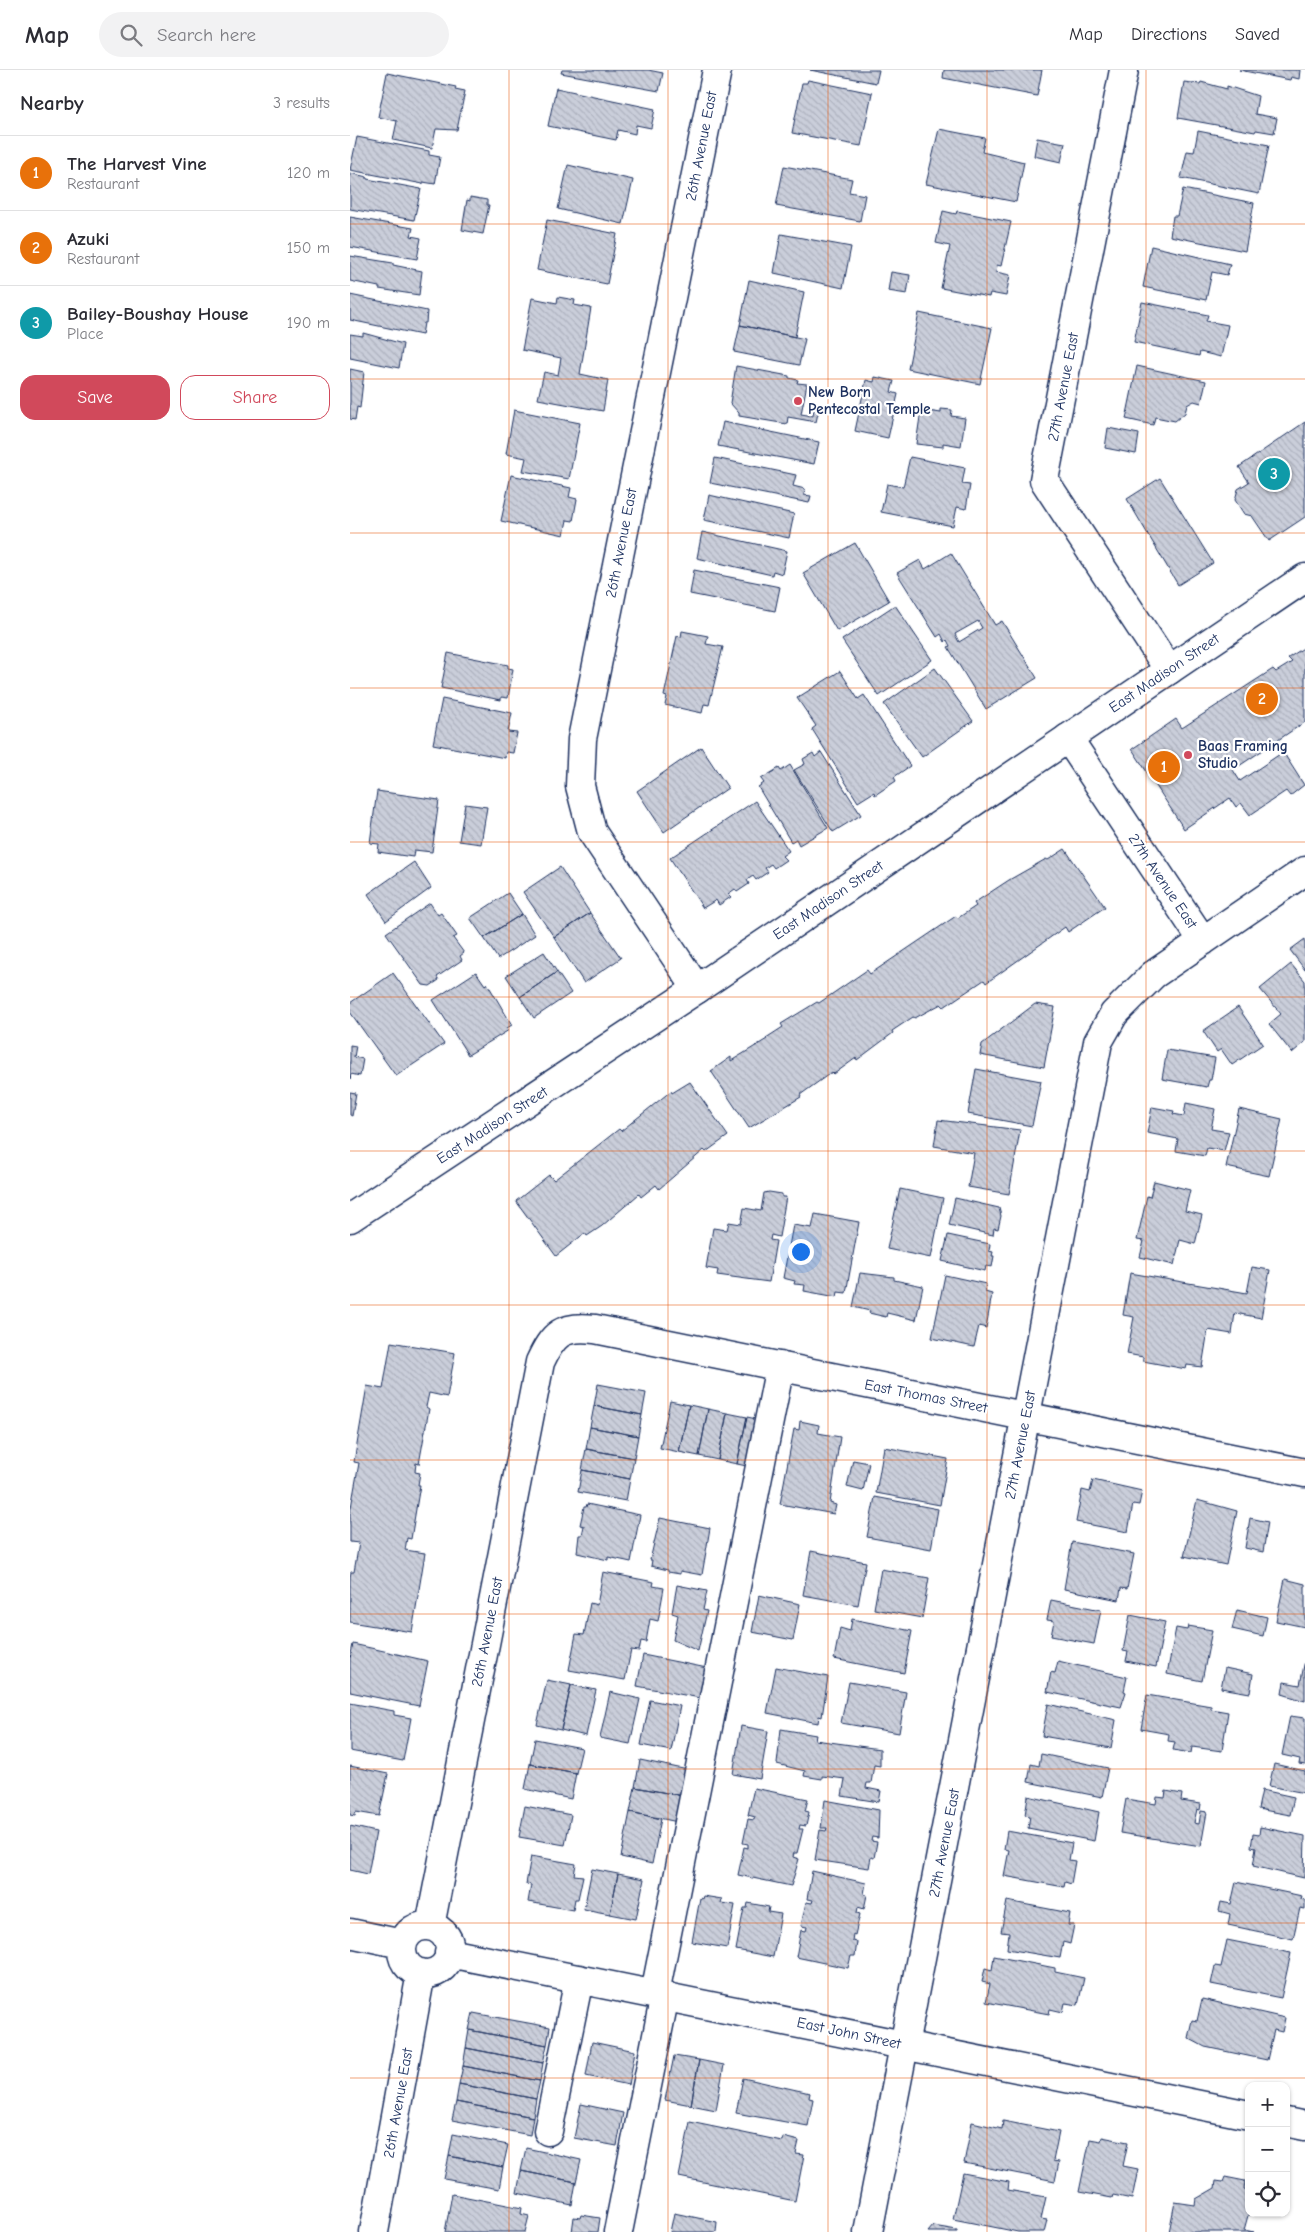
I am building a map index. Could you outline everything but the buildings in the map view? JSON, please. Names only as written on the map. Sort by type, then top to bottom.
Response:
[{"type":"street","name":"26th Avenue East","points":[[696,989],[592,832],[580,786],[582,739],[717,70]]},
{"type":"street","name":"27th Avenue East","points":[[1124,70],[1044,480],[1170,670]]},
{"type":"street","name":"East Madison Street","points":[[350,1218],[696,989],[1305,578]]},
{"type":"street","name":"27th Avenue East","points":[[868,2232],[1098,1042],[1114,1014],[1126,1000],[1153,975],[1203,941],[1068,738]]},
{"type":"street","points":[[1203,941],[1305,871]]},
{"type":"street","name":"East Thomas Street","points":[[550,1341],[560,1332],[583,1327],[595,1329],[1305,1473]]},
{"type":"street","name":"26th Avenue East","points":[[430,1926],[540,1362],[550,1341]]},
{"type":"street","points":[[618,2232],[660,1994],[780,1366]]},
{"type":"street","points":[[430,1926],[444,1933],[449,1940],[450,1953],[445,1965],[439,1970],[421,1974],[404,1962],[402,1944],[407,1934],[413,1928],[430,1926]]},
{"type":"street","points":[[350,1933],[402,1944]]},
{"type":"street","name":"East John Street","points":[[450,1953],[1245,2113]]},
{"type":"street","name":"26th Avenue East","points":[[374,2232],[421,1974]]},
{"type":"street","points":[[548,2131],[579,1979]]},
{"type":"street","points":[[1290,2123],[1305,2126]]},
{"type":"place","name":"New Born Pentecostal Temple","points":[[798,401]]},
{"type":"place","name":"Bailey-Boushay House","points":[[1274,474]]},
{"type":"place","name":"Azuki","points":[[1262,699]]},
{"type":"place","name":"Baas Framing Studio","points":[[1188,755]]},
{"type":"place","name":"The Harvest Vine","points":[[1164,767]]}]
